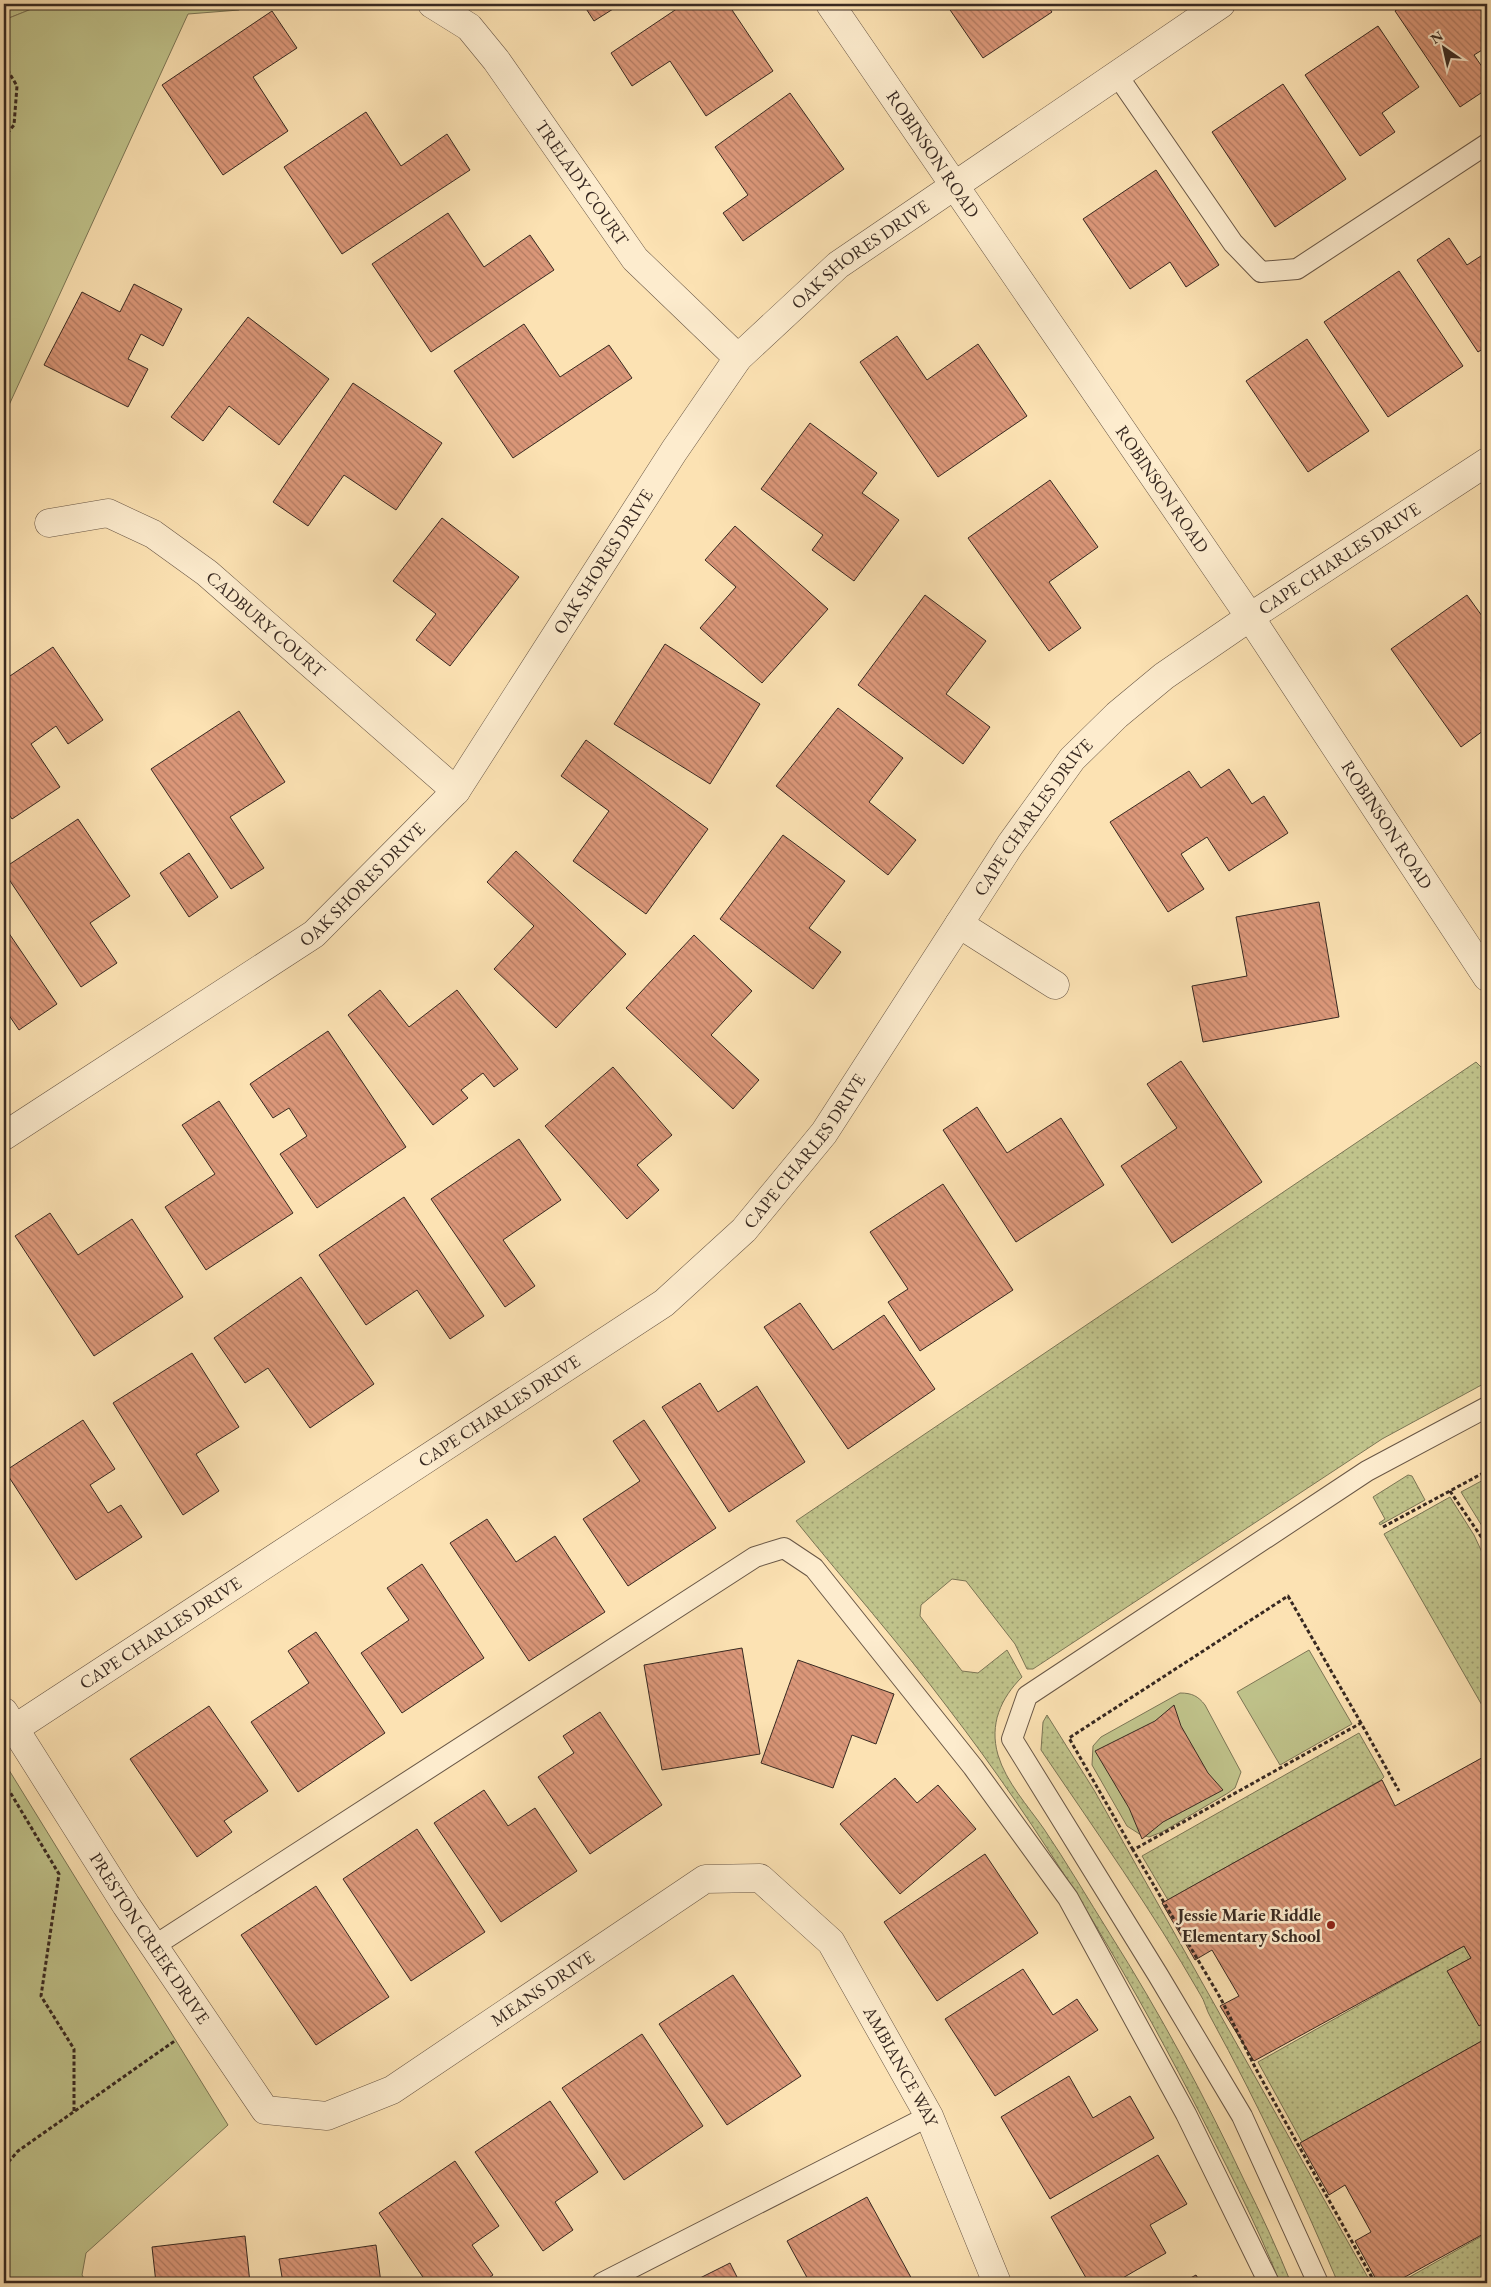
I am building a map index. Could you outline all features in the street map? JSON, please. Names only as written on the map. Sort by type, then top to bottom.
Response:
[{"type":"street","name":"TRELADY COURT","points":[[432,4],[469,27],[496,60],[635,259],[738,358]]},
{"type":"street","name":"ROBINSON ROAD","points":[[830,4],[1250,617],[1487,977]]},
{"type":"street","name":"OAK SHORES DRIVE","points":[[4,1136],[314,934],[456,792],[674,451],[738,358],[838,265],[1221,4]]},
{"type":"street","name":"CAPE CHARLES DRIVE","points":[[9,1721],[664,1303],[744,1230],[824,1133],[1010,845],[1072,759],[1117,715],[1164,676],[1250,617],[1390,528],[1487,462]]},
{"type":"street","name":"CADBURY COURT","points":[[49,523],[108,513],[153,534],[207,573],[456,792]]},
{"type":"street","points":[[959,924],[1055,985]]},
{"type":"street","name":"PRESTON CREEK DRIVE","points":[[9,1721],[154,1946],[265,2110],[327,2116]]},
{"type":"street","name":"AMBIANCE WAY","points":[[760,1878],[831,1942],[929,2116],[997,2283]]},
{"type":"street","name":"MEANS DRIVE","points":[[327,2116],[392,2090],[705,1879],[760,1878]]},
{"type":"lane","points":[[1117,75],[1233,242],[1261,272],[1297,269],[1487,144]]},
{"type":"lane","points":[[1318,2283],[1242,2116],[1158,1975],[1012,1739],[1027,1696],[1367,1471],[1487,1407]]},
{"type":"lane","points":[[154,1946],[755,1557],[784,1548],[814,1568],[973,1767],[1068,1898],[1186,2114],[1269,2283]]},
{"type":"lane","points":[[602,2283],[929,2116]]},
{"type":"path","points":[[4,64],[17,86],[14,125],[4,137]]},
{"type":"path","points":[[1383,1527],[1487,1471]]},
{"type":"path","points":[[1450,1491],[1482,1538],[1487,1552]]},
{"type":"path","points":[[1375,2283],[1256,2069],[1221,1999],[1132,1850],[1069,1738],[1288,1596],[1399,1790]]},
{"type":"path","points":[[1132,1850],[1361,1723]]},
{"type":"path","points":[[4,1782],[59,1874],[41,1996],[74,2049],[74,2111]]},
{"type":"path","points":[[4,2166],[18,2151],[175,2041]]},
{"type":"green space","points":[[4,4],[44,4],[4,20]]},
{"type":"green space","points":[[44,4],[247,4],[239,10],[188,14],[4,416],[4,20]]},
{"type":"green space","points":[[1476,1062],[1487,1073],[1487,1382],[1382,1439],[1033,1669],[1027,1669],[1015,1644],[966,1581],[952,1579],[921,1605],[920,1616],[962,1671],[978,1673],[1007,1650],[1022,1677],[1008,1694],[996,1722],[995,1733],[998,1755],[1006,1775],[1053,1842],[1181,2055],[1257,2206],[1291,2283],[1280,2283],[1227,2167],[1165,2047],[1109,1947],[1048,1849],[1016,1801],[930,1684],[796,1521]]},
{"type":"green space","points":[[1408,1475],[1412,1476],[1425,1500],[1380,1525],[1379,1523],[1385,1519],[1373,1497]]},
{"type":"green space","points":[[1487,1478],[1487,1534],[1461,1492]]},
{"type":"green space","points":[[1450,1497],[1474,1535],[1487,1563],[1487,1607],[1485,1608],[1487,1611],[1487,1714],[1384,1534]]},
{"type":"green space","points":[[1309,1650],[1352,1724],[1280,1765],[1237,1692]]},
{"type":"green space","points":[[1180,1693],[1194,1696],[1205,1705],[1241,1772],[1235,1788],[1228,1793],[1162,1832],[1149,1837],[1141,1835],[1127,1826],[1092,1765],[1093,1746],[1101,1737]]},
{"type":"green space","points":[[1047,1715],[1094,1790],[1371,2283],[1338,2283],[1278,2149],[1209,2015],[1202,1997],[1143,1901],[1041,1750],[1043,1722]]},
{"type":"green space","points":[[1359,1733],[1384,1777],[1381,1780],[1168,1900],[1142,1856]]},
{"type":"green space","points":[[4,1762],[228,2125],[86,2253],[82,2275],[87,2283],[4,2283]]},
{"type":"green space","points":[[1464,1946],[1471,1958],[1448,1971],[1479,2025],[1487,2021],[1487,2038],[1302,2142],[1258,2062]]},
{"type":"green space","points":[[1487,2233],[1487,2283],[1399,2283]]},
{"type":"building","points":[[583,4],[621,4],[594,21]]},
{"type":"building","points":[[684,4],[728,4],[773,71],[706,116],[670,61],[632,86],[611,53]]},
{"type":"building","points":[[946,4],[1046,4],[1052,12],[983,58]]},
{"type":"building","points":[[1405,4],[1487,4],[1487,47],[1474,55],[1487,74],[1487,89],[1460,107],[1395,11]]},
{"type":"building","points":[[272,11],[297,48],[253,77],[288,131],[223,175],[162,85]]},
{"type":"building","points":[[1378,26],[1419,87],[1382,113],[1395,132],[1360,156],[1305,75]]},
{"type":"building","points":[[1283,84],[1346,179],[1275,227],[1212,132]]},
{"type":"building","points":[[790,93],[844,169],[743,241],[723,213],[748,195],[715,147]]},
{"type":"building","points":[[366,112],[401,166],[447,134],[470,170],[342,254],[284,167]]},
{"type":"building","points":[[1156,170],[1219,265],[1186,287],[1170,262],[1130,289],[1083,219]]},
{"type":"building","points":[[448,213],[484,267],[530,235],[554,270],[431,352],[372,264]]},
{"type":"building","points":[[1449,238],[1467,265],[1487,252],[1487,346],[1478,352],[1417,260]]},
{"type":"building","points":[[1399,271],[1463,366],[1388,417],[1324,322]]},
{"type":"building","points":[[134,284],[182,309],[163,346],[141,334],[128,359],[148,369],[128,407],[44,365],[82,292],[120,312]]},
{"type":"building","points":[[248,317],[329,379],[279,445],[229,406],[203,441],[171,417]]},
{"type":"building","points":[[524,324],[560,377],[609,345],[632,378],[513,458],[454,371]]},
{"type":"building","points":[[897,336],[927,380],[978,344],[1027,416],[938,477],[860,362]]},
{"type":"building","points":[[1307,339],[1369,431],[1308,472],[1246,381]]},
{"type":"building","points":[[353,383],[442,443],[396,510],[344,475],[308,526],[273,502]]},
{"type":"building","points":[[810,423],[877,473],[862,493],[899,520],[854,581],[812,550],[823,535],[761,489]]},
{"type":"building","points":[[1050,480],[1098,547],[1049,582],[1081,628],[1049,651],[968,538]]},
{"type":"building","points":[[442,518],[519,577],[450,666],[416,640],[436,614],[393,581]]},
{"type":"building","points":[[735,526],[828,609],[762,683],[700,628],[736,587],[705,560]]},
{"type":"building","points":[[925,595],[986,641],[946,694],[990,727],[963,764],[858,685]]},
{"type":"building","points":[[1467,595],[1487,623],[1487,728],[1461,747],[1391,649]]},
{"type":"building","points":[[665,644],[760,704],[710,784],[614,724]]},
{"type":"building","points":[[53,647],[103,720],[68,744],[56,726],[31,744],[60,787],[12,819],[4,807],[4,680]]},
{"type":"building","points":[[838,708],[903,758],[869,802],[916,840],[888,875],[776,786]]},
{"type":"building","points":[[239,711],[285,782],[230,817],[264,868],[231,889],[151,769]]},
{"type":"building","points":[[586,740],[708,829],[646,914],[573,861],[609,811],[561,776]]},
{"type":"building","points":[[1229,769],[1252,804],[1264,796],[1288,833],[1229,871],[1207,837],[1181,854],[1204,889],[1168,912],[1110,822],[1189,771],[1201,788]]},
{"type":"building","points":[[78,819],[130,896],[90,923],[117,963],[81,987],[4,872],[4,868]]},
{"type":"building","points":[[783,835],[845,881],[809,928],[841,952],[813,989],[720,919]]},
{"type":"building","points":[[516,851],[626,954],[556,1028],[494,969],[534,926],[487,882]]},
{"type":"building","points":[[189,853],[218,897],[189,917],[160,873]]},
{"type":"building","points":[[1319,902],[1339,1017],[1203,1042],[1192,986],[1247,976],[1236,917]]},
{"type":"building","points":[[4,926],[57,1004],[19,1030],[4,1008]]},
{"type":"building","points":[[694,935],[752,991],[711,1035],[759,1080],[733,1109],[626,1008]]},
{"type":"building","points":[[380,990],[409,1027],[457,990],[518,1069],[494,1087],[483,1073],[461,1090],[468,1098],[433,1125],[348,1015]]},
{"type":"building","points":[[328,1031],[406,1147],[317,1208],[280,1154],[307,1136],[289,1108],[273,1118],[250,1084]]},
{"type":"building","points":[[1181,1061],[1262,1182],[1172,1243],[1121,1166],[1177,1128],[1147,1084]]},
{"type":"building","points":[[613,1067],[672,1135],[637,1165],[659,1190],[627,1219],[545,1126]]},
{"type":"building","points":[[219,1101],[293,1213],[206,1270],[165,1207],[215,1174],[182,1125]]},
{"type":"building","points":[[977,1107],[1007,1153],[1061,1118],[1104,1185],[1016,1242],[943,1130]]},
{"type":"building","points":[[519,1139],[561,1200],[503,1240],[535,1286],[505,1307],[431,1199]]},
{"type":"building","points":[[943,1184],[1013,1290],[920,1351],[888,1302],[908,1289],[870,1232]]},
{"type":"building","points":[[404,1197],[484,1316],[450,1339],[417,1290],[366,1325],[319,1255]]},
{"type":"building","points":[[50,1213],[78,1255],[132,1219],[183,1297],[94,1356],[15,1236]]},
{"type":"building","points":[[301,1277],[374,1384],[310,1428],[268,1368],[245,1383],[214,1338]]},
{"type":"building","points":[[800,1303],[833,1350],[884,1315],[935,1389],[848,1449],[764,1327]]},
{"type":"building","points":[[192,1353],[239,1427],[196,1454],[219,1491],[183,1515],[113,1403]]},
{"type":"building","points":[[700,1383],[718,1412],[757,1386],[805,1462],[729,1512],[662,1407]]},
{"type":"building","points":[[83,1420],[115,1469],[90,1485],[108,1513],[121,1505],[142,1537],[76,1580],[5,1471]]},
{"type":"building","points":[[644,1420],[716,1528],[628,1586],[583,1519],[640,1481],[613,1441]]},
{"type":"building","points":[[487,1519],[516,1562],[555,1536],[605,1612],[529,1661],[450,1543]]},
{"type":"building","points":[[422,1564],[484,1658],[402,1713],[361,1653],[409,1620],[387,1588]]},
{"type":"building","points":[[316,1632],[385,1733],[298,1792],[251,1722],[309,1683],[288,1651]]},
{"type":"building","points":[[742,1648],[760,1754],[662,1770],[644,1665]]},
{"type":"building","points":[[798,1660],[894,1694],[876,1744],[852,1735],[833,1788],[761,1763]]},
{"type":"building","points":[[1174,1705],[1181,1726],[1208,1773],[1223,1790],[1163,1822],[1142,1839],[1129,1808],[1095,1751],[1155,1721]]},
{"type":"building","points":[[209,1706],[268,1791],[224,1821],[232,1832],[197,1857],[130,1759]]},
{"type":"building","points":[[600,1712],[662,1805],[590,1854],[538,1777],[574,1753],[563,1736]]},
{"type":"building","name":"Jessie Marie Riddle Elementary School","points":[[1487,1755],[1487,2021],[1479,2026],[1447,1971],[1471,1958],[1464,1946],[1254,2061],[1220,2006],[1239,1996],[1212,1950],[1195,1960],[1162,1903],[1382,1780],[1395,1806]]},
{"type":"building","points":[[895,1778],[917,1803],[938,1785],[976,1829],[900,1894],[840,1824]]},
{"type":"building","points":[[484,1790],[508,1826],[535,1808],[577,1871],[501,1922],[434,1823]]},
{"type":"building","points":[[417,1829],[485,1932],[411,1981],[343,1879]]},
{"type":"building","points":[[985,1854],[1038,1933],[937,2001],[884,1922]]},
{"type":"building","points":[[316,1886],[389,1997],[316,2045],[241,1935]]},
{"type":"building","points":[[1023,1969],[1053,2015],[1077,1999],[1098,2030],[995,2096],[945,2019]]},
{"type":"building","points":[[733,1975],[801,2076],[727,2125],[659,2024]]},
{"type":"building","points":[[642,2034],[703,2126],[624,2180],[562,2088]]},
{"type":"building","points":[[1487,2038],[1487,2232],[1394,2283],[1378,2283],[1355,2241],[1371,2232],[1345,2185],[1329,2195],[1300,2143]]},
{"type":"building","points":[[1069,2076],[1093,2118],[1130,2096],[1154,2138],[1050,2199],[1001,2117]]},
{"type":"building","points":[[550,2101],[598,2172],[555,2202],[573,2230],[543,2251],[475,2152]]},
{"type":"building","points":[[1158,2155],[1187,2204],[1150,2225],[1166,2253],[1114,2283],[1089,2283],[1051,2217]]},
{"type":"building","points":[[455,2161],[499,2226],[472,2245],[493,2275],[482,2283],[427,2283],[379,2213]]},
{"type":"building","points":[[867,2197],[914,2283],[810,2283],[787,2241]]},
{"type":"building","points":[[245,2236],[250,2283],[156,2283],[152,2247]]},
{"type":"building","points":[[376,2245],[381,2283],[283,2283],[279,2259]]},
{"type":"building","points":[[730,2263],[740,2283],[690,2283]]},
{"type":"building","points":[[1196,2275],[1201,2283],[1181,2283]]},
{"type":"place","name":"Jessie Marie Riddle Elementary School","points":[[1331,1925]]}]
